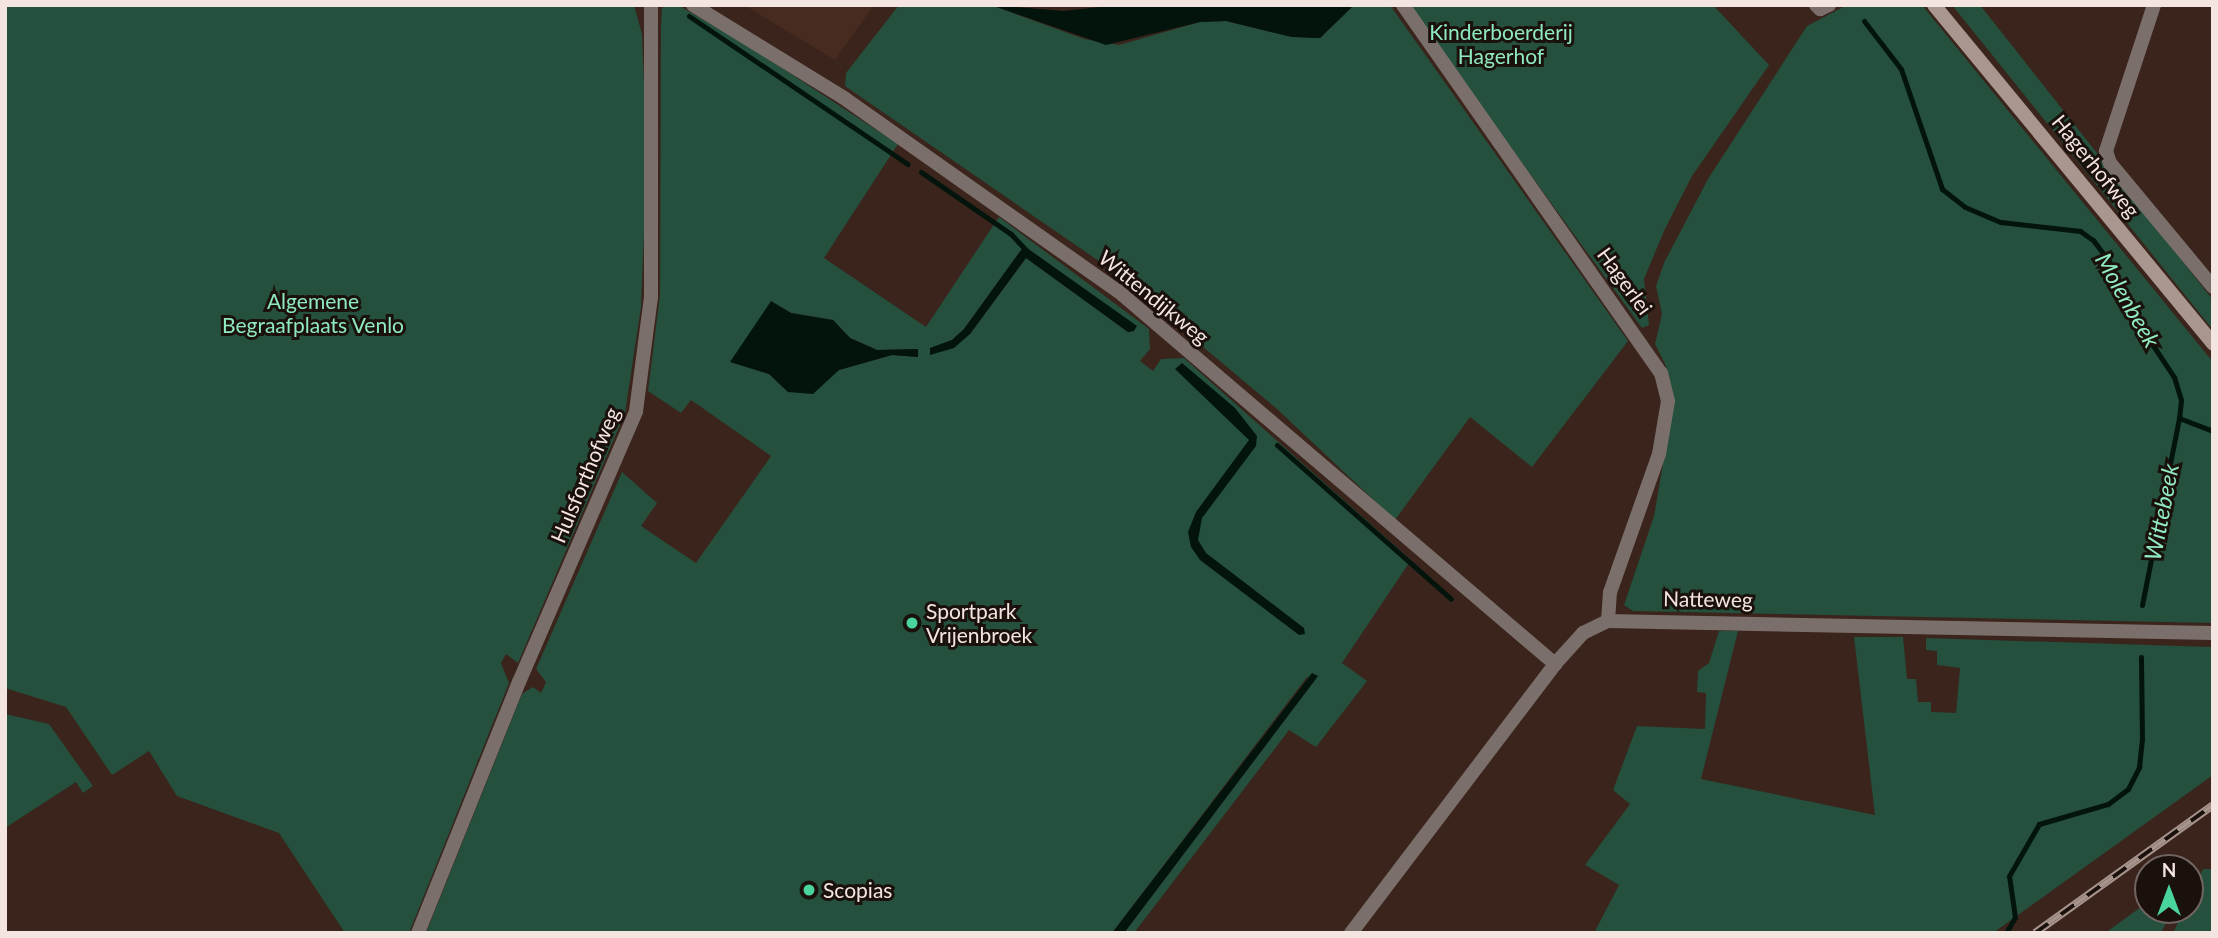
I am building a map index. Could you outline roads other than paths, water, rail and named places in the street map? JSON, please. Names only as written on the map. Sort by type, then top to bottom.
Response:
[{"type":"street","name":"Hulsforthofweg","points":[[418,933],[519,682],[636,411],[651,297],[651,5]]},
{"type":"street","name":"Wittendijkweg","points":[[693,5],[844,98],[1118,291],[1555,664]]},
{"type":"street","name":"Hagerlei","points":[[1403,5],[1661,373],[1668,401],[1659,454],[1610,592],[1608,621]]},
{"type":"street","points":[[1816,5],[1820,9],[1829,5]]},
{"type":"street","name":"Hagerhofweg","points":[[1934,5],[1945,10],[2213,344]]},
{"type":"street","points":[[2154,5],[2106,151],[2110,163],[2213,287]]},
{"type":"street","points":[[1352,933],[1555,664],[1583,634],[1608,621]]},
{"type":"street","name":"Natteweg","points":[[1608,621],[2213,633]]},
{"type":"waterway","points":[[689,16],[908,164]]},
{"type":"waterway","name":"Molenbeek","points":[[1864,21],[1901,69],[1942,189],[1965,207],[2001,222],[2080,231],[2093,240],[2109,261],[2126,305],[2174,377],[2181,400],[2179,418],[2213,431]]},
{"type":"waterway","points":[[921,172],[1011,234],[1027,251]]},
{"type":"waterway","name":"Wittebeek","points":[[2142,605],[2179,418]]},
{"type":"waterway","points":[[1277,445],[1451,599]]},
{"type":"waterway","name":"Wittebeek","points":[[2007,931],[2015,917],[2009,876],[2039,824],[2108,804],[2128,789],[2139,767],[2142,740],[2141,657]]},
{"type":"railway","points":[[2035,933],[2213,805]]},
{"type":"place","name":"Sportpark Vrijenbroek","points":[[912,623]]},
{"type":"place","name":"Scopias","points":[[809,890]]},
{"type":"park label","name":"Kinderboerderij Hagerhof","points":[[1501,44]]},
{"type":"park label","name":"Algemene Begraafplaats Venlo","points":[[313,313]]}]
